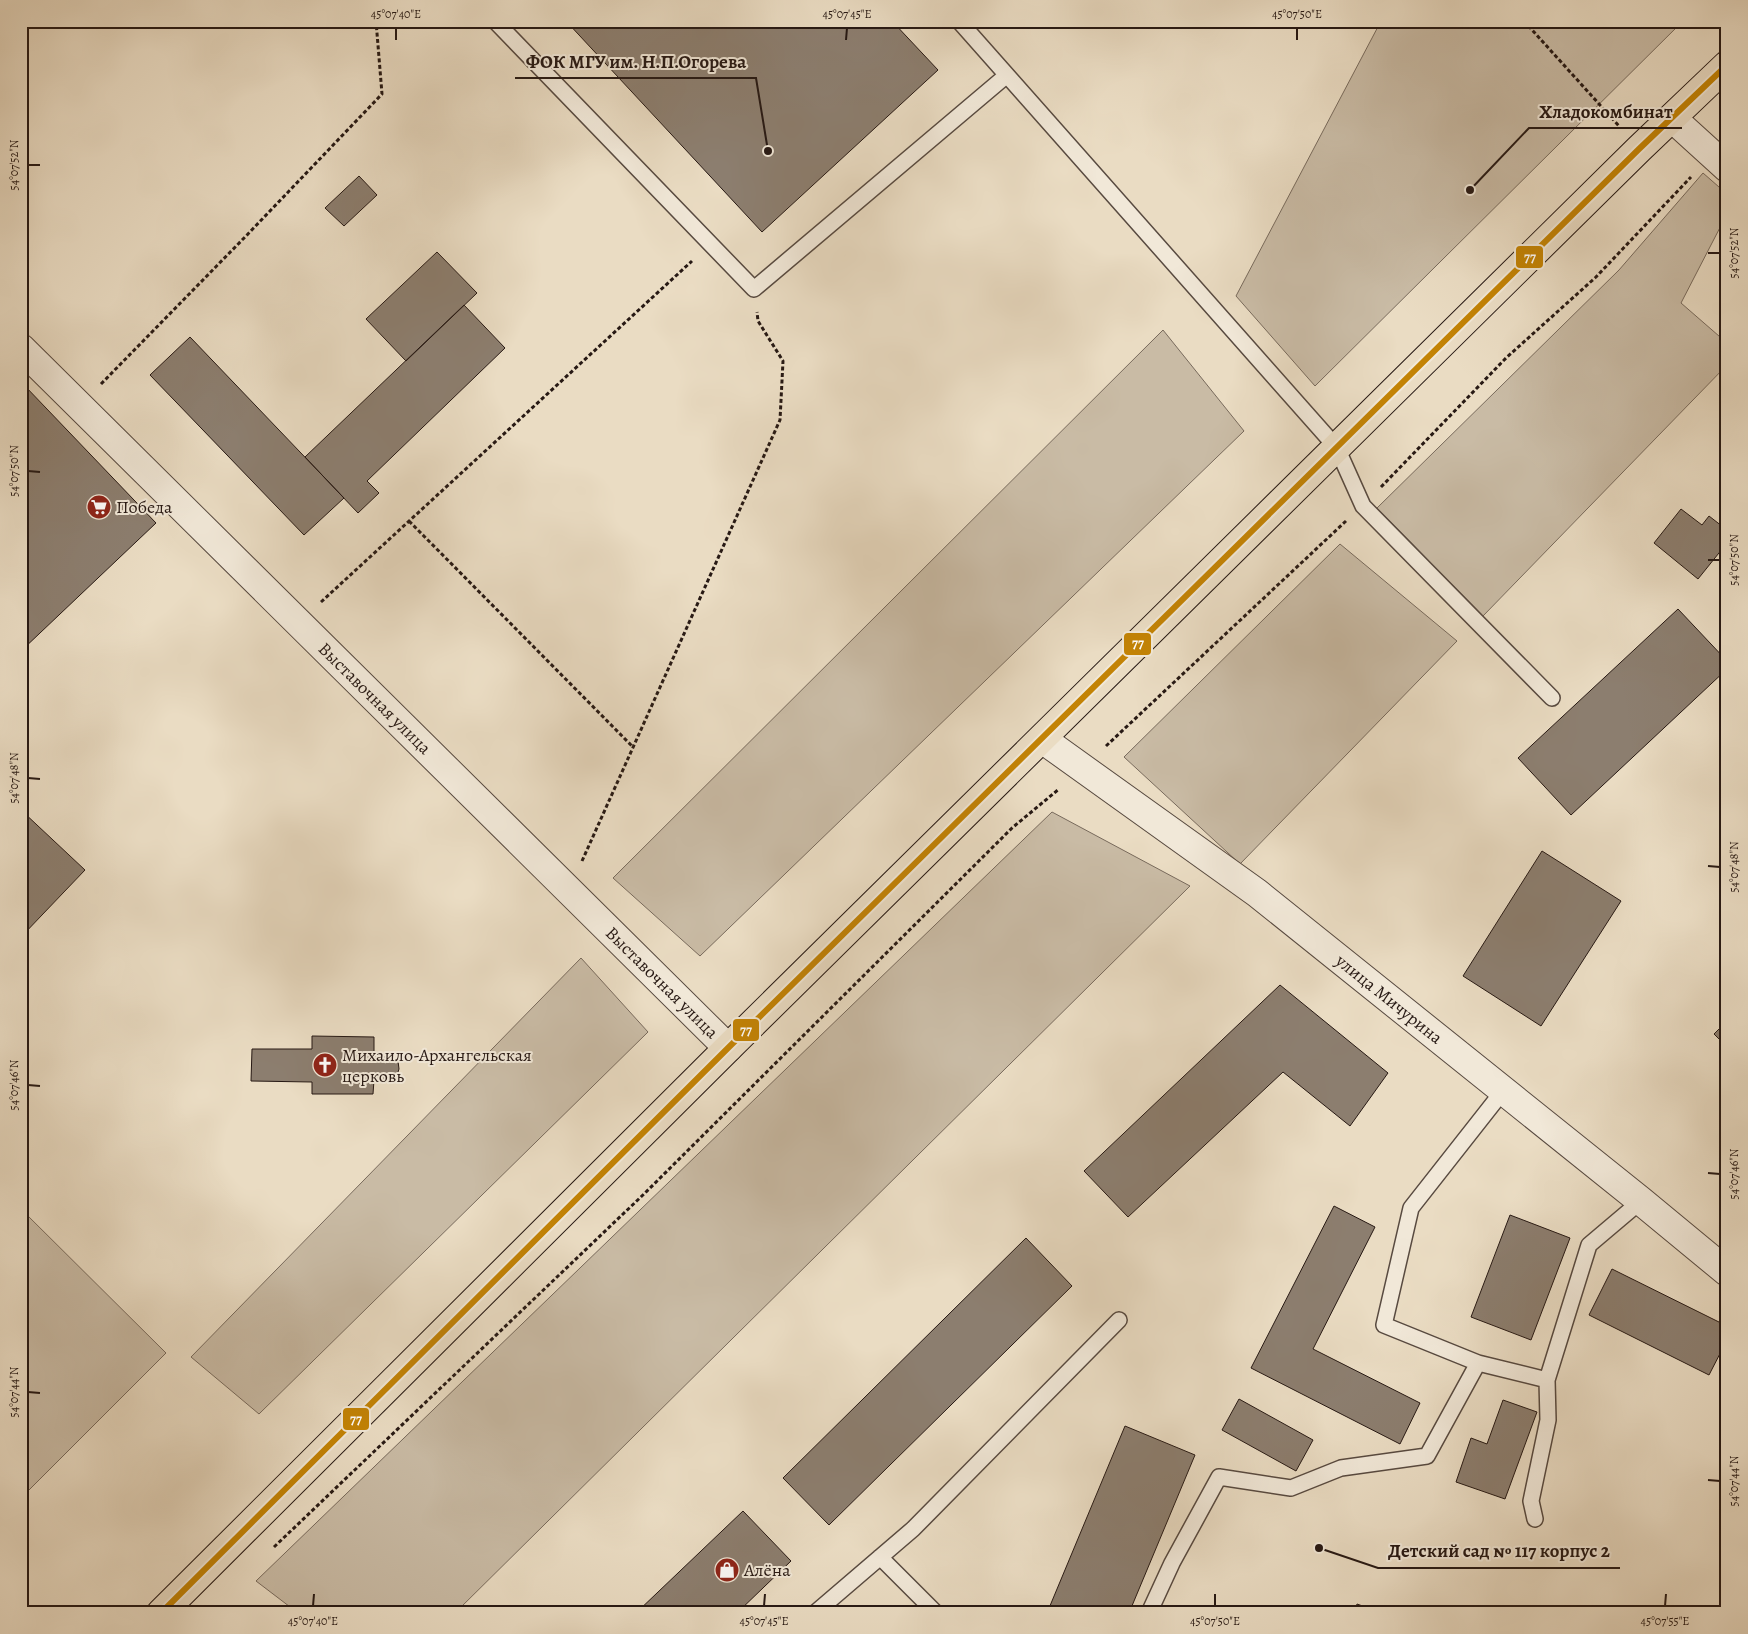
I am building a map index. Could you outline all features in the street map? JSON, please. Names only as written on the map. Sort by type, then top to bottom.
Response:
[{"type":"main road","points":[[168,1611],[728,1048],[1639,149],[1727,65]]},
{"type":"street","points":[[1672,118],[1719,162]]},
{"type":"street","name":"Выставочная улица","points":[[21,348],[728,1048]]},
{"type":"street","name":"улица Мичурина","points":[[1042,739],[1256,892],[1727,1272]]},
{"type":"lane","points":[[495,21],[754,289],[1007,75]]},
{"type":"lane","points":[[959,21],[1337,448],[1363,506],[1552,698]]},
{"type":"lane","points":[[1503,1090],[1411,1208],[1384,1325],[1478,1363],[1547,1380]]},
{"type":"lane","points":[[1535,1519],[1531,1501],[1548,1420],[1547,1380],[1590,1245],[1641,1201]]},
{"type":"lane","points":[[815,1613],[913,1529],[1119,1320]]},
{"type":"lane","points":[[1149,1613],[1172,1563],[1219,1477],[1291,1488],[1340,1468],[1427,1456],[1478,1363]]},
{"type":"lane","points":[[880,1557],[936,1613]]},
{"type":"path","points":[[80,406],[382,94],[376,21]]},
{"type":"path","points":[[1524,21],[1639,149]]},
{"type":"path","points":[[270,1551],[644,1194],[1012,828],[1083,768],[1363,506],[1506,358],[1719,162]]},
{"type":"path","points":[[299,622],[710,244]]},
{"type":"path","points":[[568,890],[780,420],[783,361],[758,320],[754,289]]},
{"type":"path","points":[[409,520],[633,747]]},
{"type":"shaded area","points":[[1381,21],[1683,21],[1315,386],[1236,296]]},
{"type":"shaded area","points":[[1703,173],[1727,194],[1727,214],[1681,303],[1727,343],[1727,365],[1483,616],[1377,508],[1619,270]]},
{"type":"shaded area","points":[[1163,330],[1244,431],[700,956],[613,878]]},
{"type":"shaded area","points":[[1340,544],[1457,641],[1240,864],[1124,757]]},
{"type":"shaded area","points":[[1052,812],[1190,886],[455,1613],[298,1613],[256,1581]]},
{"type":"shaded area","points":[[581,958],[648,1032],[259,1414],[191,1357]]},
{"type":"shaded area","points":[[21,1209],[166,1353],[21,1498]]},
{"type":"building","points":[[566,21],[892,21],[938,70],[762,232]]},
{"type":"building","points":[[359,176],[377,195],[344,226],[325,208]]},
{"type":"building","points":[[437,252],[477,293],[406,361],[366,319]]},
{"type":"building","points":[[464,305],[505,348],[367,481],[379,493],[358,513],[305,457]]},
{"type":"building","points":[[190,337],[344,498],[304,535],[150,375]]},
{"type":"building","points":[[24,385],[156,523],[21,651],[21,387]]},
{"type":"building","points":[[1681,509],[1702,525],[1709,516],[1727,530],[1727,543],[1698,579],[1654,543]]},
{"type":"building","points":[[1678,609],[1727,661],[1727,669],[1571,815],[1518,758]]},
{"type":"building","points":[[21,810],[85,870],[21,937]]},
{"type":"building","points":[[1542,851],[1621,901],[1541,1026],[1463,976]]},
{"type":"building","points":[[1280,985],[1388,1073],[1350,1126],[1283,1072],[1128,1217],[1084,1171]]},
{"type":"building","points":[[1727,1021],[1727,1035],[1721,1041],[1714,1034]]},
{"type":"building","name":"Михаило-Архангельская церковь","points":[[312,1036],[374,1037],[374,1057],[392,1057],[398,1061],[399,1069],[397,1075],[392,1080],[374,1080],[373,1094],[312,1094],[312,1082],[251,1081],[252,1049],[312,1049]]},
{"type":"building","points":[[1334,1206],[1375,1227],[1313,1349],[1420,1403],[1400,1444],[1251,1368]]},
{"type":"building","points":[[1510,1215],[1570,1238],[1531,1340],[1471,1317]]},
{"type":"building","points":[[1026,1238],[1072,1286],[829,1525],[783,1478]]},
{"type":"building","points":[[1612,1269],[1727,1326],[1727,1340],[1709,1375],[1589,1315]]},
{"type":"building","points":[[1239,1399],[1313,1440],[1296,1471],[1222,1430]]},
{"type":"building","points":[[1503,1400],[1537,1412],[1505,1499],[1456,1482],[1471,1438],[1487,1444]]},
{"type":"building","points":[[1125,1426],[1195,1455],[1129,1613],[1047,1613]]},
{"type":"building","points":[[743,1511],[791,1561],[737,1613],[636,1613]]},
{"type":"building","points":[[1357,1604],[1382,1613],[1354,1613]]},
{"type":"transit line","name":"77","points":[[161,1613],[728,1048],[1639,149],[1727,65]]},
{"type":"place","name":"ФОК МГУ им. Н.П.Огорева","points":[[768,151]]},
{"type":"place","name":"Хладокомбинат","points":[[1470,190]]},
{"type":"place","name":"Победа","points":[[99,507]]},
{"type":"place","name":"Михаило-Архангельская церковь","points":[[325,1065]]},
{"type":"place","name":"Детский сад № 117 корпус 2","points":[[1319,1548]]},
{"type":"place","name":"Алёна","points":[[727,1570]]}]
